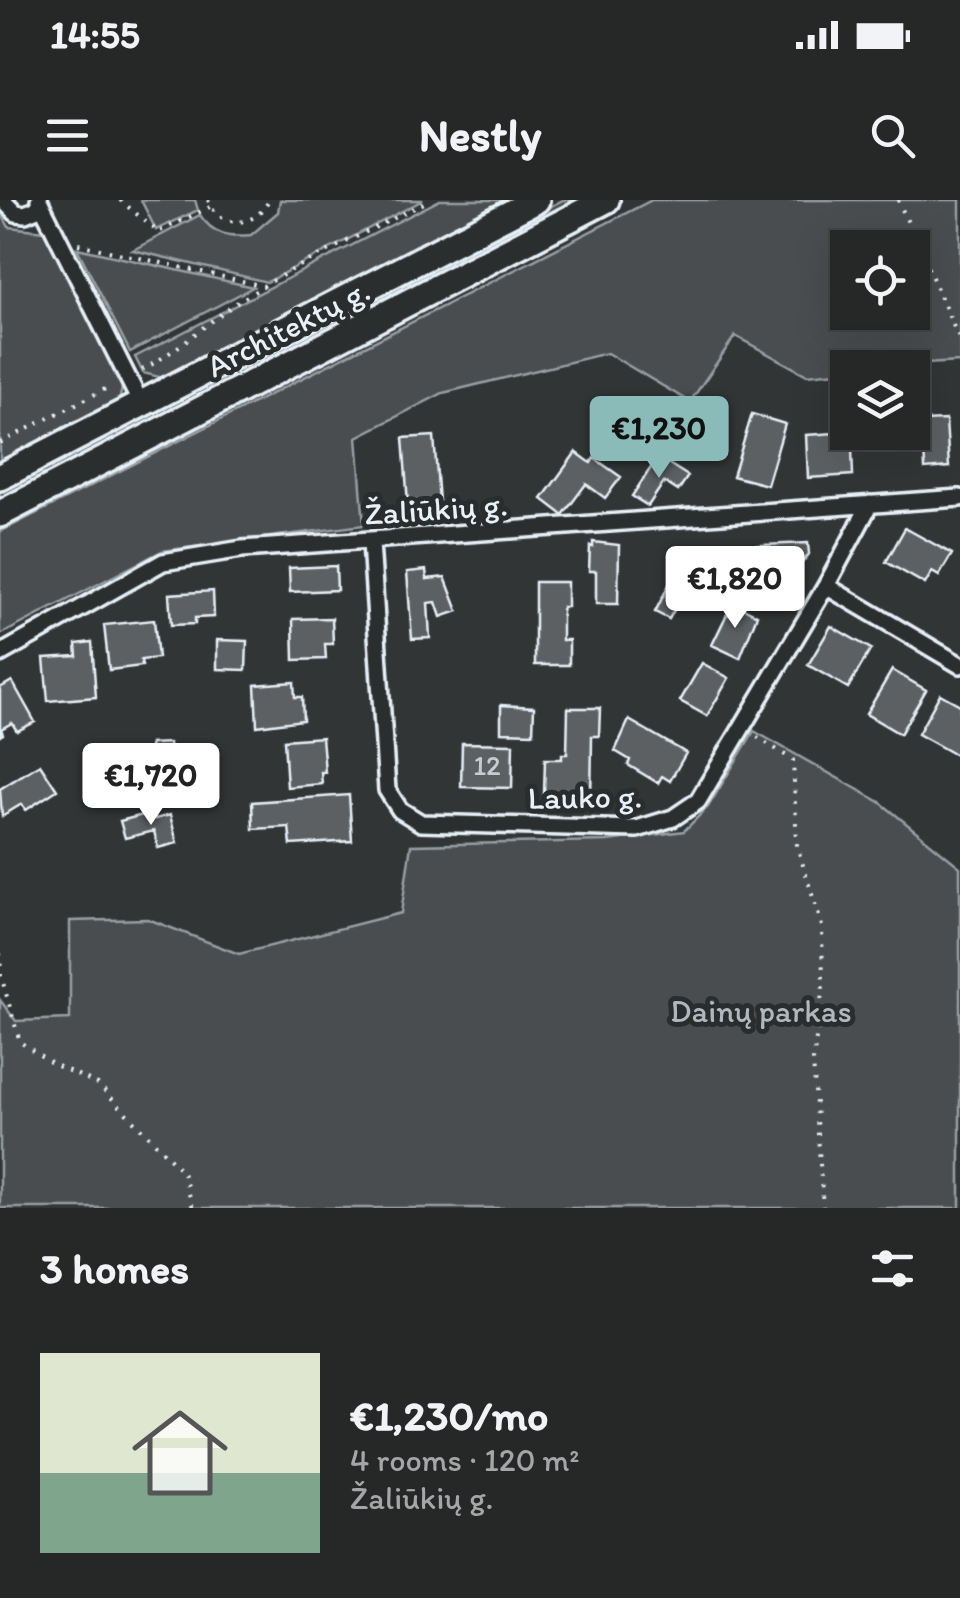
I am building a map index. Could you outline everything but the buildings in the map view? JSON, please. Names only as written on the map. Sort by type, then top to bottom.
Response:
[{"type":"main road","name":"Architektų g.","points":[[0,478],[536,200]]},
{"type":"main road","name":"Architektų g.","points":[[0,514],[606,200]]},
{"type":"main road","points":[[393,274],[409,302]]},
{"type":"street","points":[[3,200],[16,213],[24,214],[41,203],[141,404]]},
{"type":"street","name":"Žaliūkių g.","points":[[0,654],[163,562],[242,549],[960,498]]},
{"type":"street","name":"Lauko g.","points":[[371,542],[387,790],[392,801],[421,823],[637,828],[674,818],[698,800],[826,586],[870,504]]},
{"type":"street","points":[[826,586],[960,664]]},
{"type":"path","points":[[120,200],[158,232],[209,203],[222,218],[240,223],[258,216],[269,200]]},
{"type":"path","points":[[0,443],[174,353],[217,315],[264,286],[430,200]]},
{"type":"path","points":[[898,200],[960,341]]},
{"type":"path","points":[[59,240],[264,286]]},
{"type":"path","points":[[743,728],[793,760],[797,846],[822,926],[823,986],[813,1061],[824,1208]]},
{"type":"path","points":[[0,953],[1,976],[20,1042],[53,1064],[98,1084],[183,1172],[193,1208]]},
{"type":"green space","points":[[141,200],[195,200],[198,210],[156,230]]},
{"type":"green space","points":[[280,200],[423,200],[267,282],[133,250],[200,215],[222,233],[251,235],[278,212]]},
{"type":"green space","points":[[440,200],[504,200],[163,378],[143,373],[135,357]]},
{"type":"green space","points":[[563,200],[582,200],[418,286],[409,284],[413,277]]},
{"type":"green space","points":[[652,200],[960,200],[960,362],[930,364],[930,350],[830,350],[830,373],[807,375],[735,336],[690,402],[607,353],[443,393],[357,437],[364,525],[162,551],[0,635],[0,532]]},
{"type":"green space","points":[[0,211],[9,227],[45,231],[123,384],[119,401],[0,463]]},
{"type":"green space","points":[[77,248],[253,287],[130,352]]},
{"type":"green space","points":[[391,293],[391,299],[0,502],[0,492]]},
{"type":"green space","name":"Dainų parkas","points":[[754,731],[880,802],[960,867],[960,1208],[0,1208],[0,1000],[16,1021],[70,1019],[70,921],[148,919],[239,954],[401,913],[411,845],[607,841],[684,831],[708,807]]}]
